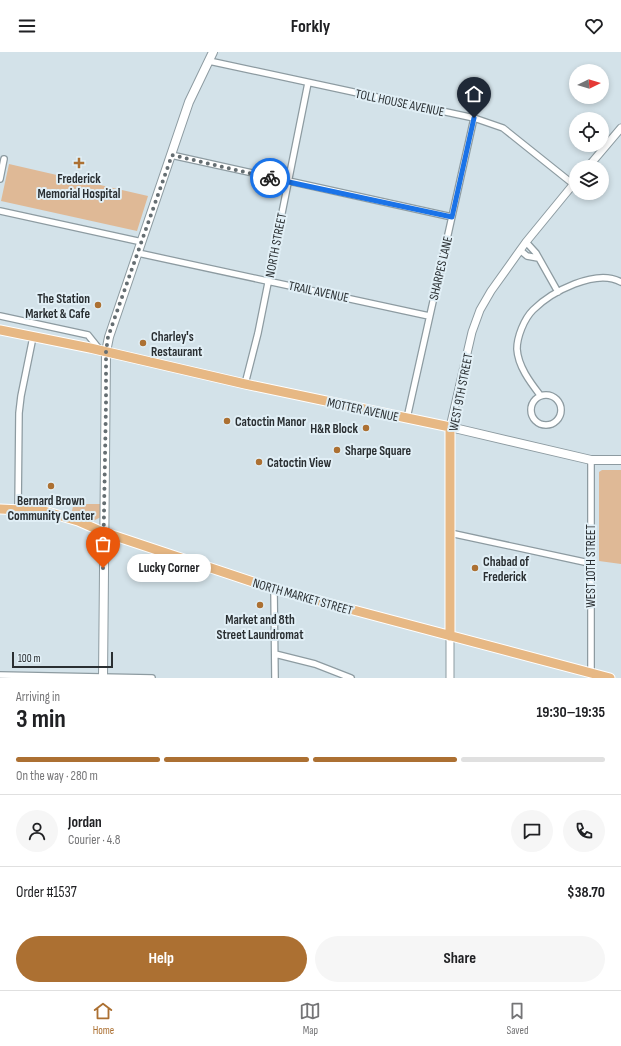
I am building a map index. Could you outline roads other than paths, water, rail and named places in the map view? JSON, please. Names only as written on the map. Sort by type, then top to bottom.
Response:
[{"type":"main road","points":[[103,678],[103,532],[106,402],[103,351],[142,242],[189,102],[213,52]]},
{"type":"main road","name":"MOTTER AVENUE","points":[[0,330],[450,427],[590,460],[621,460]]},
{"type":"main road","name":"WEST 9TH STREET","points":[[450,427],[450,636]]},
{"type":"main road","name":"NORTH MARKET STREET","points":[[0,509],[44,511],[78,521],[103,532],[274,589],[610,678]]},
{"type":"street","name":"TOLL HOUSE AVENUE","points":[[209,61],[474,118],[503,128],[569,178]]},
{"type":"street","name":"NORTH STREET","points":[[245,384],[258,333],[287,181],[308,83]]},
{"type":"street","name":"SHARPES LANE","points":[[407,418],[474,118]]},
{"type":"street","points":[[594,160],[620,130]]},
{"type":"street","points":[[172,155],[452,217]]},
{"type":"street","points":[[0,179],[4,159]]},
{"type":"street","name":"WEST 9TH STREET","points":[[450,427],[472,332],[480,310],[520,250],[569,190]]},
{"type":"street","points":[[0,211],[142,242]]},
{"type":"street","points":[[526,242],[538,258],[558,292]]},
{"type":"street","points":[[520,250],[527,256],[538,258]]},
{"type":"street","name":"TRAIL AVENUE","points":[[138,253],[429,316]]},
{"type":"street","points":[[540,395],[527,377],[517,351],[518,342],[524,323],[532,311],[558,292],[585,280],[603,277],[615,278],[621,282]]},
{"type":"street","points":[[0,316],[88,335],[103,351]]},
{"type":"street","points":[[18,510],[19,413],[33,337]]},
{"type":"street","points":[[550,394],[558,400],[561,414],[556,422],[546,425],[536,422],[531,413],[532,402],[540,395],[550,394]]},
{"type":"street","name":"WEST 10TH STREET","points":[[590,460],[591,673]]},
{"type":"street","points":[[450,532],[590,563]]},
{"type":"street","points":[[274,589],[275,678]]},
{"type":"street","points":[[450,636],[450,678]]},
{"type":"street","points":[[275,654],[315,664],[351,678]]},
{"type":"street","points":[[0,675],[152,678]]},
{"type":"place","name":"Frederick Memorial Hospital","points":[[79,163]]},
{"type":"place","name":"The Station Market & Cafe","points":[[98,305]]},
{"type":"place","name":"Charley's Restaurant","points":[[143,343]]},
{"type":"place","name":"Catoctin Manor","points":[[227,421]]},
{"type":"place","name":"H&R Block","points":[[366,428]]},
{"type":"place","name":"Sharpe Square","points":[[337,450]]},
{"type":"place","name":"Catoctin View","points":[[259,462]]},
{"type":"place","name":"Bernard Brown Community Center","points":[[51,486]]},
{"type":"place","name":"Lucky Corner","points":[[103,568]]},
{"type":"place","name":"Chabad of Frederick","points":[[475,568]]},
{"type":"place","name":"Market and 8th Street Laundromat","points":[[260,605]]}]
